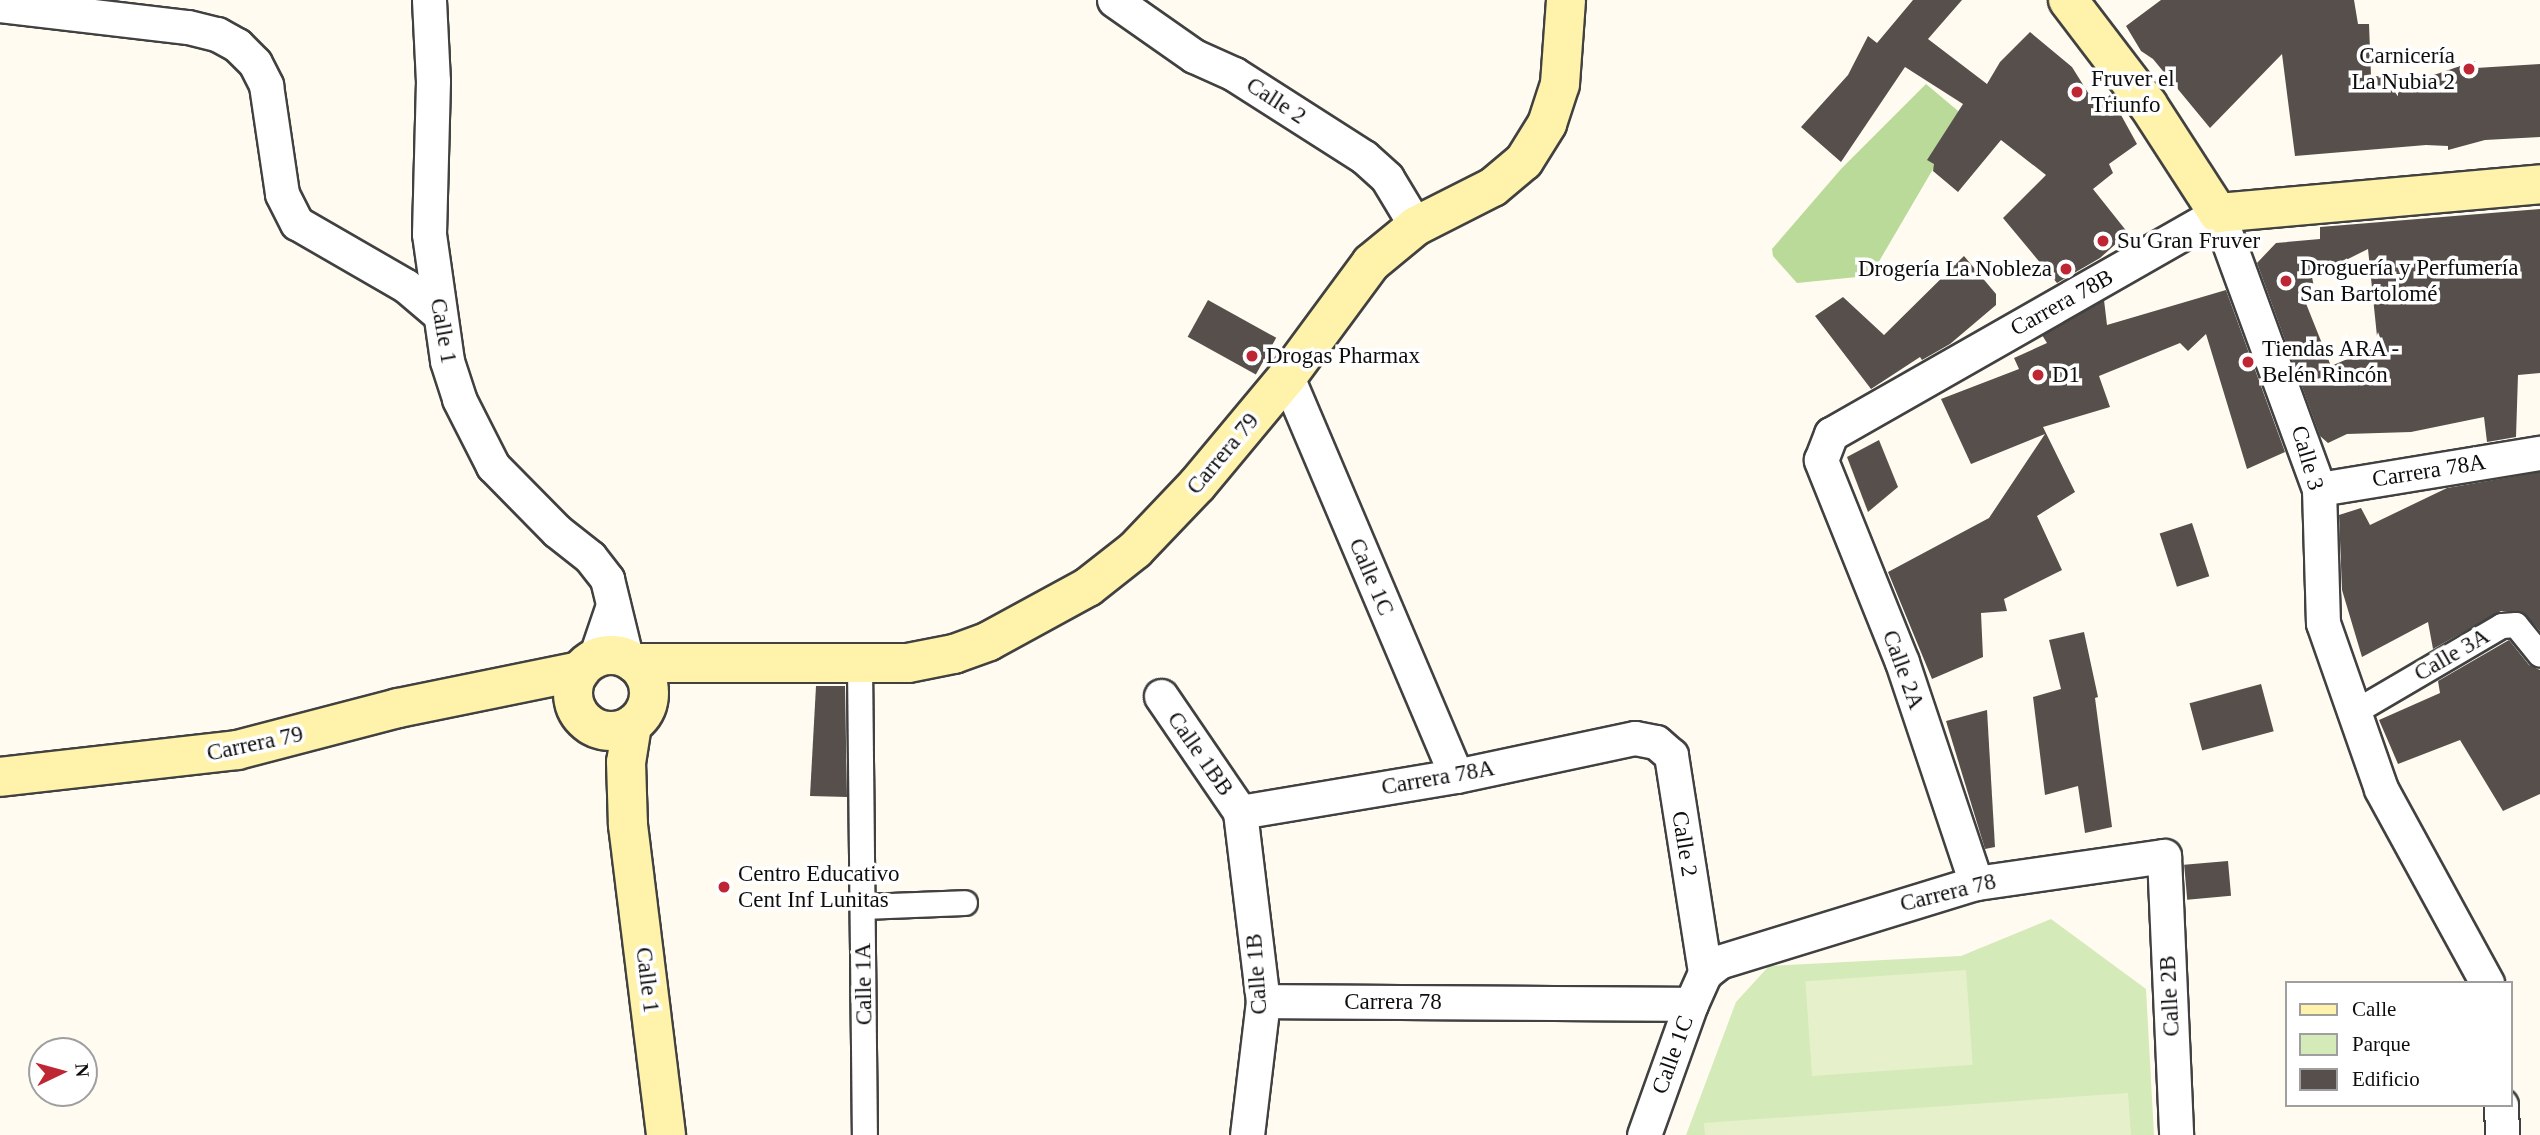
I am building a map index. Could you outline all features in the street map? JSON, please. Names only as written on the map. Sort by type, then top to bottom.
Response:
[{"type":"main road","name":"Carrera 79","points":[[0,777],[237,750],[506,686],[600,679],[699,660],[860,664],[954,654],[1037,619],[1088,587],[1166,520],[1287,377],[1371,263],[1416,226],[1493,187],[1524,162],[1548,124],[1560,84],[1566,0]]},
{"type":"main road","name":"Calle 3","points":[[2068,0],[2148,105],[2218,213]]},
{"type":"main road","name":"Carrera 78B","points":[[2218,213],[2540,184]]},
{"type":"main road","points":[[640,712],[647,679],[600,679],[612,731],[640,712],[699,660]]},
{"type":"main road","name":"Calle 1","points":[[600,679],[628,825],[666,1135]]},
{"type":"main road","name":"Calle 1","points":[[628,825],[626,762],[640,712]]},
{"type":"street","points":[[407,0],[433,36]]},
{"type":"street","name":"Calle 1","points":[[429,0],[433,36],[428,178],[438,313],[447,361],[480,446],[508,485],[590,557],[607,579],[613,605],[600,679]]},
{"type":"street","name":"Calle 2","points":[[1114,0],[1194,55],[1234,74],[1364,157],[1387,178],[1416,226]]},
{"type":"street","points":[[0,5],[188,27],[218,34],[237,46],[255,63],[266,85],[282,194],[297,223],[407,286],[438,313]]},
{"type":"street","name":"Carrera 78B","points":[[1821,460],[1831,433],[2218,213]]},
{"type":"street","name":"Calle 3","points":[[2218,213],[2319,489],[2323,623],[2357,710],[2381,789],[2486,981]]},
{"type":"street","name":"Calle 1C","points":[[1287,377],[1456,776]]},
{"type":"street","name":"Carrera 78A","points":[[2319,489],[2540,453]]},
{"type":"street","name":"Calle 2A","points":[[1821,460],[1902,662],[1976,883]]},
{"type":"street","name":"Calle 3A","points":[[2357,710],[2502,626],[2516,625],[2540,655]]},
{"type":"street","name":"Calle 1A","points":[[860,664],[866,1135]]},
{"type":"street","name":"Calle 1BB","points":[[1161,696],[1240,812]]},
{"type":"street","name":"Calle 2","points":[[1635,738],[1656,742],[1671,755],[1705,973]]},
{"type":"street","name":"Carrera 78A","points":[[1240,812],[1456,776],[1635,738]]},
{"type":"street","name":"Calle 1B","points":[[1240,812],[1263,1001],[1247,1135]]},
{"type":"street","name":"Carrera 78","points":[[1705,973],[1738,953],[1976,883],[2164,856]]},
{"type":"street","name":"Calle 2B","points":[[2164,856],[2176,1135]]},
{"type":"street","points":[[863,907],[965,903]]},
{"type":"street","name":"Calle 1C","points":[[1644,1135],[1691,1004],[1705,973]]},
{"type":"street","name":"Carrera 78","points":[[1263,1001],[1691,1004]]},
{"type":"street","points":[[2501,1107],[2502,1135]]},
{"type":"green space","points":[[1926,84],[1964,116],[1874,270],[1857,277],[1797,283],[1773,256],[1772,249],[1841,169]]},
{"type":"green space","points":[[2051,919],[2146,989],[2154,1135],[1686,1135],[1736,1002],[1769,966],[1961,956]]},
{"type":"green space","points":[[1966,970],[1973,1065],[1812,1076],[1805,981]]},
{"type":"green space","points":[[2128,1093],[2131,1135],[1705,1135],[1704,1123]]},
{"type":"building","points":[[1913,0],[1962,0],[1928,39],[1987,84],[2000,62],[2030,32],[2072,67],[2097,107],[2110,95],[2137,144],[2109,164],[2113,173],[2093,189],[2128,233],[2100,258],[2057,283],[2003,218],[2046,175],[2001,140],[1958,192],[1933,171],[1934,164],[1927,160],[1963,104],[1905,67],[1841,162],[1801,127],[1848,75],[1868,36],[1877,43]]},
{"type":"building","points":[[2161,0],[2354,0],[2358,24],[2369,24],[2371,76],[2425,78],[2475,61],[2476,68],[2540,64],[2540,137],[2485,140],[2448,150],[2448,146],[2426,145],[2295,156],[2282,54],[2210,128],[2153,59],[2141,51],[2126,26]]},
{"type":"building","points":[[2540,209],[2540,373],[2518,375],[2516,437],[2487,442],[2484,417],[2411,432],[2347,434],[2328,443],[2320,436],[2257,263],[2276,243],[2320,239],[2320,227]],"holes":[[[2368,249],[2378,346],[2331,366],[2305,301],[2316,297],[2312,277]]]},
{"type":"building","points":[[1964,256],[1996,294],[1996,305],[1950,344],[1922,360],[1920,357],[1871,389],[1815,316],[1843,297],[1884,335]]},
{"type":"building","points":[[2226,290],[2285,452],[2247,469],[2206,334],[2188,351],[2180,343],[2099,376],[2110,407],[2043,427],[2075,492],[2037,516],[2062,570],[2004,599],[2007,611],[1981,613],[1983,657],[1932,679],[1888,572],[1989,518],[2045,434],[1971,464],[1941,399],[2019,369],[2014,358],[2047,343],[2042,335],[2104,300],[2107,325]]},
{"type":"building","points":[[1208,300],[1276,338],[1256,375],[1188,337]]},
{"type":"building","points":[[1879,440],[1898,487],[1868,512],[1847,457]]},
{"type":"building","points":[[2540,472],[2540,631],[2523,612],[2501,611],[2433,649],[2428,622],[2362,657],[2342,590],[2339,515],[2361,508],[2370,525],[2447,488]]},
{"type":"building","points":[[2192,523],[2209,576],[2177,587],[2160,534]]},
{"type":"building","points":[[2084,632],[2098,697],[2095,698],[2112,827],[2085,833],[2078,786],[2045,795],[2033,697],[2061,689],[2049,640]]},
{"type":"building","points":[[2509,640],[2529,665],[2540,670],[2540,794],[2503,811],[2460,740],[2398,764],[2379,720],[2440,693],[2438,681]]},
{"type":"building","points":[[2261,684],[2274,731],[2202,750],[2190,703]]},
{"type":"building","points":[[816,686],[845,686],[847,797],[810,796]]},
{"type":"building","points":[[1987,710],[1995,847],[1985,849],[1946,721]]},
{"type":"building","points":[[2228,861],[2231,896],[2187,900],[2184,865]]},
{"type":"place","name":"Carnicería La Nubia 2","points":[[2469,69]]},
{"type":"place","name":"Fruver el Triunfo","points":[[2077,92]]},
{"type":"place","name":"Su Gran Fruver","points":[[2103,241]]},
{"type":"place","name":"Drogería La Nobleza","points":[[2066,269]]},
{"type":"place","name":"Droguería y Perfumería San Bartolomé","points":[[2286,281]]},
{"type":"place","name":"Drogas Pharmax","points":[[1252,356]]},
{"type":"place","name":"Tiendas ARA - Belén Rincón","points":[[2248,362]]},
{"type":"place","name":"D1","points":[[2038,375]]},
{"type":"place","name":"Centro Educativo Cent Inf Lunitas","points":[[724,887]]}]
